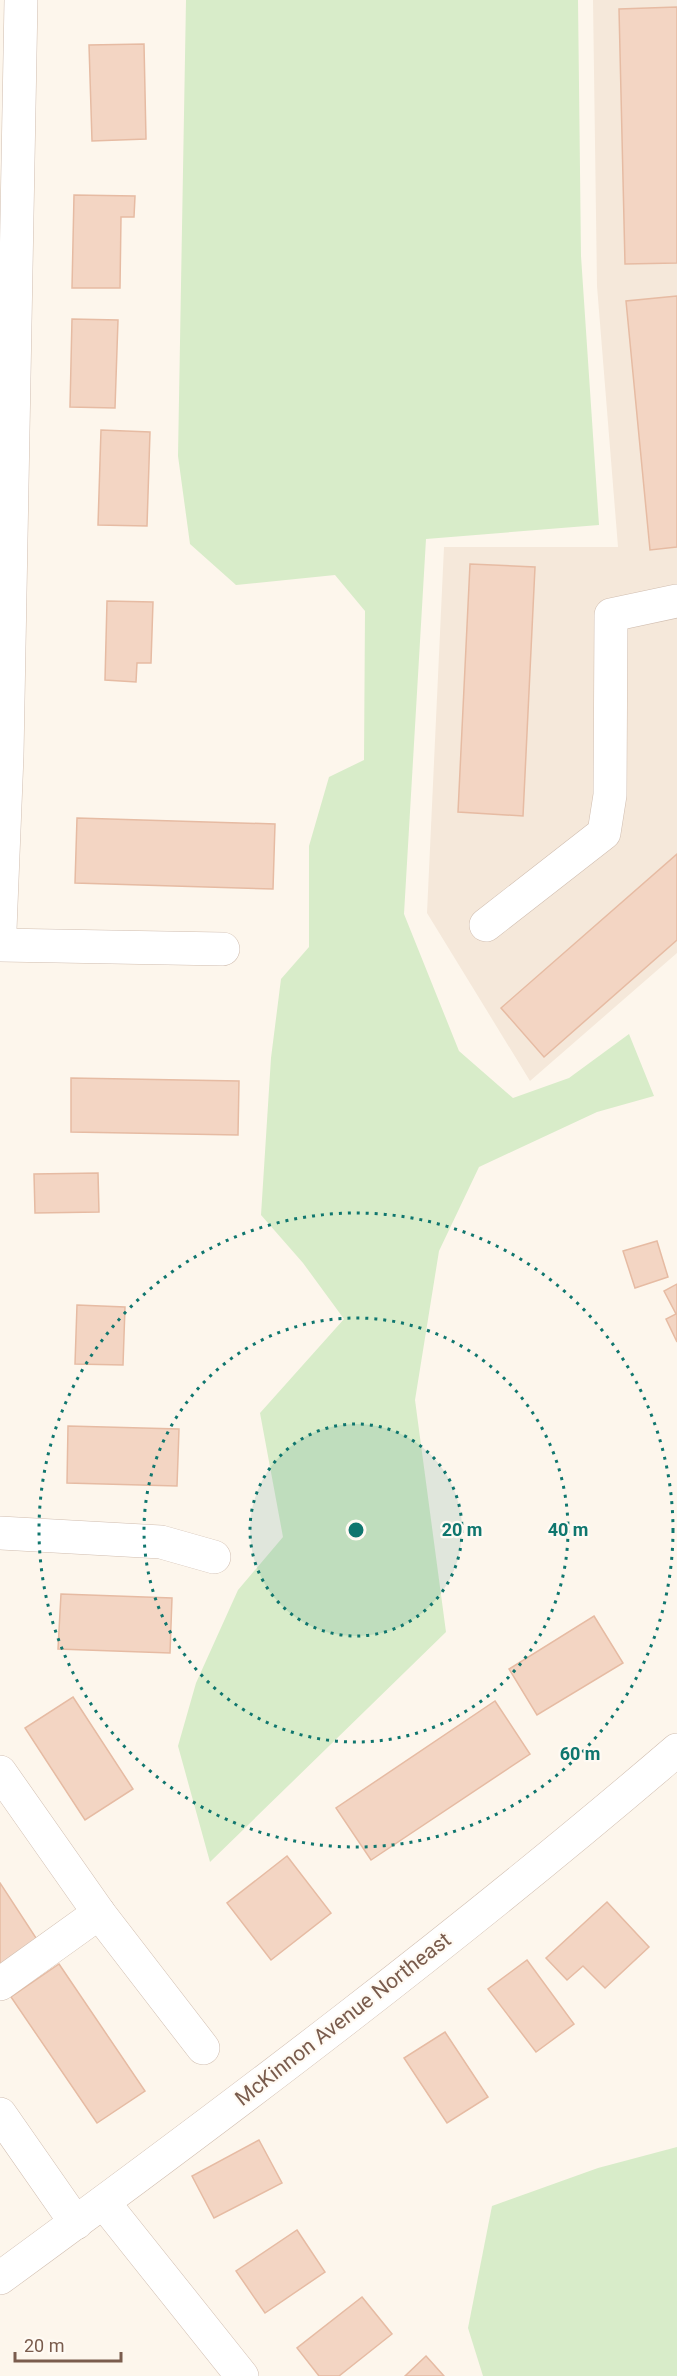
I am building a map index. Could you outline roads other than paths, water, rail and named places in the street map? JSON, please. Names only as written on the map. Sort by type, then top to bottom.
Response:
[{"type":"street","points":[[0,930],[5,570],[21,0]]},
{"type":"street","points":[[486,925],[604,833],[610,795],[611,615],[677,601]]},
{"type":"street","points":[[0,945],[223,949]]},
{"type":"street","points":[[0,1533],[161,1542],[214,1557]]},
{"type":"street","name":"McKinnon Avenue Northeast","points":[[0,2278],[316,2044],[609,1808],[677,1750]]},
{"type":"street","points":[[0,1772],[99,1913],[203,2048]]},
{"type":"street","points":[[0,1983],[99,1913]]},
{"type":"street","points":[[0,2114],[76,2223]]},
{"type":"street","points":[[104,2203],[242,2376]]}]
